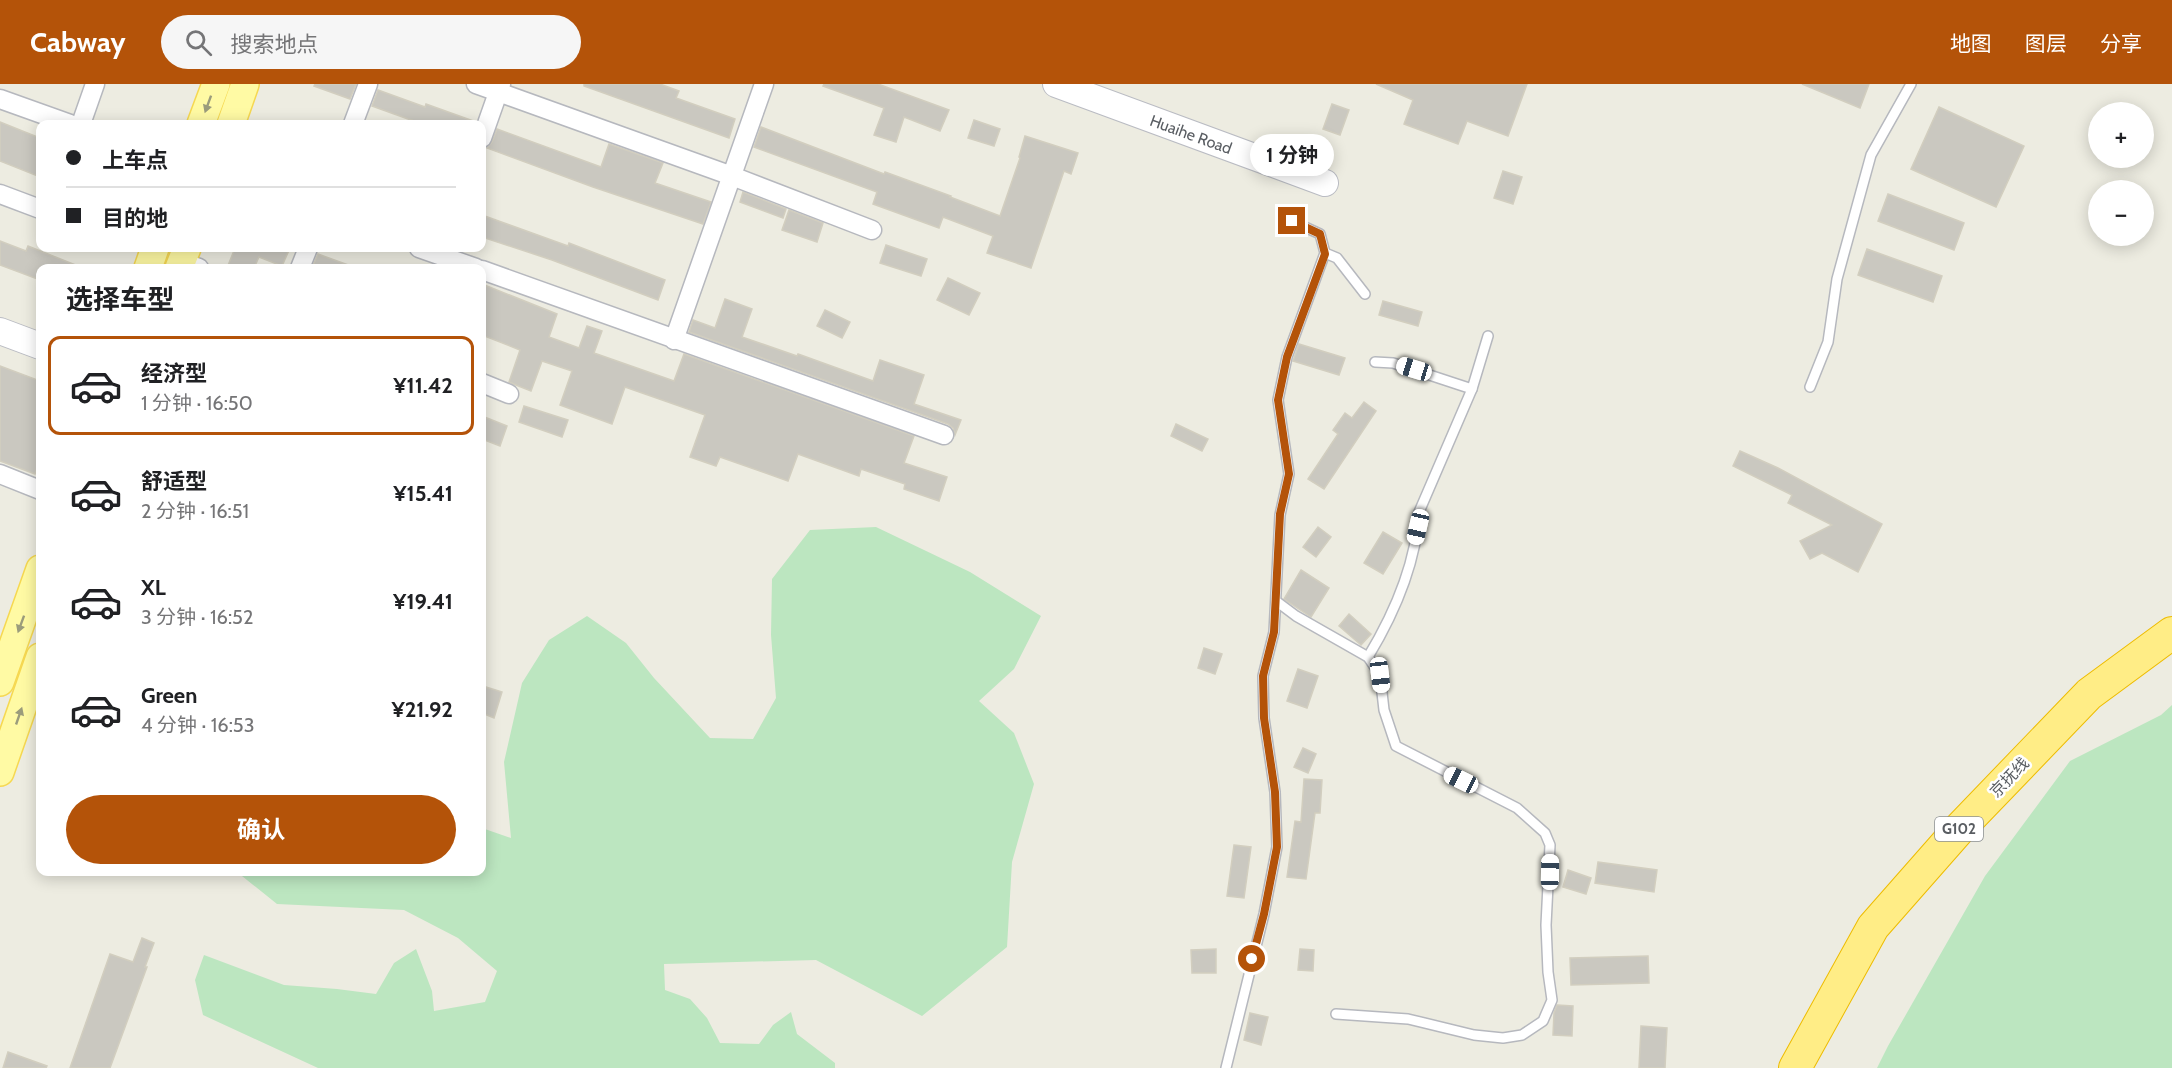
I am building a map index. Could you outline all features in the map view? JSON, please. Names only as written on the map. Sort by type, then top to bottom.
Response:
[{"type":"highway","name":"京抚线","points":[[1795,1068],[1872,927],[1961,827],[2089,694],[2172,633]]},
{"type":"main road","points":[[202,120],[216,84]]},
{"type":"main road","points":[[232,120],[245,84]]},
{"type":"main road","points":[[0,682],[36,580]]},
{"type":"main road","points":[[0,771],[36,668]]},
{"type":"street","points":[[82,120],[95,84]]},
{"type":"street","points":[[354,120],[368,84]]},
{"type":"street","points":[[476,84],[500,88],[872,230]]},
{"type":"street","points":[[674,340],[764,84]]},
{"type":"street","name":"Huaihe Road","points":[[1056,84],[1325,183]]},
{"type":"street","points":[[486,127],[500,88]]},
{"type":"street","points":[[0,99],[59,120]]},
{"type":"street","points":[[0,194],[36,208]]},
{"type":"street","points":[[437,257],[462,264]]},
{"type":"street","points":[[486,271],[944,435]]},
{"type":"street","points":[[0,331],[36,344]]},
{"type":"street","points":[[486,385],[509,394]]},
{"type":"street","points":[[0,474],[36,488]]},
{"type":"lane","points":[[1810,387],[1828,342],[1837,279],[1871,155],[1911,84]]},
{"type":"lane","points":[[1226,1068],[1240,1003],[1264,914],[1277,847],[1275,792],[1264,718],[1263,676],[1274,632],[1280,514],[1289,474],[1278,400],[1287,357],[1325,254],[1320,234],[1292,221]]},
{"type":"lane","points":[[1325,254],[1337,258],[1365,294]]},
{"type":"lane","points":[[1368,657],[1388,625],[1411,556],[1419,512],[1472,389],[1488,336]]},
{"type":"lane","points":[[1375,362],[1393,363],[1472,389]]},
{"type":"lane","points":[[1276,601],[1296,616],[1368,657],[1380,675],[1384,710],[1396,746],[1517,808],[1545,833],[1550,845],[1546,924],[1552,1000],[1544,1021],[1522,1035],[1503,1038],[1473,1035],[1408,1019],[1336,1014]]},
{"type":"green space","points":[[876,527],[970,572],[1041,616],[1014,669],[979,701],[1014,733],[1034,784],[1012,862],[1007,947],[922,1016],[816,960],[664,964],[665,990],[690,999],[707,1018],[720,1043],[759,1044],[773,1025],[791,1012],[797,1034],[835,1063],[835,1068],[318,1068],[203,1015],[195,980],[204,955],[284,985],[376,994],[394,963],[416,949],[432,991],[434,1011],[485,1002],[497,971],[458,938],[404,910],[277,904],[242,876],[486,876],[486,829],[511,838],[504,762],[522,683],[549,640],[587,616],[626,643],[654,678],[710,738],[753,739],[776,698],[771,635],[772,579],[810,530]]},
{"type":"green space","points":[[2172,705],[2172,1068],[1877,1068],[1985,876],[2070,761],[2161,715]]},
{"type":"building","points":[[315,84],[356,84],[350,99],[314,86]]},
{"type":"building","points":[[584,84],[660,84],[679,91],[676,98],[735,119],[729,138],[584,86]]},
{"type":"building","points":[[824,84],[878,84],[949,110],[940,131],[904,117],[896,142],[874,135],[884,108],[823,86]]},
{"type":"building","points":[[1376,84],[1527,84],[1508,136],[1467,121],[1458,144],[1404,124],[1413,100]]},
{"type":"building","points":[[1802,84],[1869,84],[1860,108]]},
{"type":"building","points":[[378,90],[470,120],[411,120],[372,106]]},
{"type":"building","points":[[1332,104],[1349,110],[1340,135],[1323,129]]},
{"type":"building","points":[[1939,107],[2024,146],[1996,207],[1911,169]]},
{"type":"building","points":[[974,120],[1000,129],[994,146],[968,138]]},
{"type":"building","points":[[0,122],[36,136],[36,175],[0,161]]},
{"type":"building","points":[[761,127],[1000,216],[1025,136],[1078,153],[1071,174],[1064,171],[1031,268],[987,253],[993,236],[943,217],[939,228],[873,204],[877,192],[754,147]]},
{"type":"building","points":[[497,129],[601,167],[609,144],[663,163],[655,183],[711,202],[703,224],[487,148]]},
{"type":"building","points":[[1503,171],[1522,177],[1513,204],[1494,198]]},
{"type":"building","points":[[743,192],[786,209],[783,218],[740,202]]},
{"type":"building","points":[[1888,194],[1964,223],[1954,250],[1878,221]]},
{"type":"building","points":[[789,210],[823,223],[817,242],[782,230]]},
{"type":"building","points":[[486,216],[568,246],[569,243],[665,280],[658,300],[552,260],[486,238]]},
{"type":"building","points":[[0,241],[26,251],[28,246],[36,249],[36,252],[43,252],[73,264],[36,264],[36,278],[0,265]]},
{"type":"building","points":[[886,245],[927,259],[921,276],[880,263]]},
{"type":"building","points":[[1867,249],[1942,276],[1933,302],[1858,275]]},
{"type":"building","points":[[233,252],[288,252],[283,264],[259,257],[256,264],[229,264]]},
{"type":"building","points":[[318,254],[346,264],[314,264]]},
{"type":"building","points":[[948,278],[980,293],[969,315],[937,300]]},
{"type":"building","points":[[486,286],[557,314],[549,337],[579,348],[587,326],[602,331],[594,353],[674,381],[684,354],[914,436],[904,463],[947,477],[939,501],[904,489],[905,484],[861,469],[859,476],[798,454],[788,481],[720,457],[716,466],[690,457],[705,415],[625,387],[612,424],[560,405],[572,371],[542,361],[531,391],[509,382],[520,350],[486,337]]},
{"type":"building","points":[[725,299],[752,309],[742,337],[873,381],[880,360],[924,375],[914,404],[961,420],[955,435],[953,428],[948,424],[689,332],[693,320],[715,328]]},
{"type":"building","points":[[1383,301],[1422,312],[1418,326],[1379,315]]},
{"type":"building","points":[[825,310],[850,322],[842,338],[817,326]]},
{"type":"building","points":[[1299,344],[1345,358],[1339,375],[1293,361]]},
{"type":"building","points":[[0,366],[36,380],[36,471],[35,474],[0,461]]},
{"type":"building","points":[[1364,402],[1376,411],[1324,489],[1308,479],[1338,434],[1333,430],[1345,413],[1352,418]]},
{"type":"building","points":[[524,406],[568,420],[562,437],[519,422]]},
{"type":"building","points":[[486,418],[507,426],[500,446],[486,441]]},
{"type":"building","points":[[1176,424],[1208,439],[1202,451],[1171,436]]},
{"type":"building","points":[[1740,451],[1778,468],[1882,524],[1858,572],[1822,553],[1810,559],[1800,541],[1832,525],[1788,503],[1792,495],[1733,466]]},
{"type":"building","points":[[1318,527],[1331,537],[1316,557],[1303,547]]},
{"type":"building","points":[[1383,532],[1402,543],[1383,574],[1364,563]]},
{"type":"building","points":[[1301,570],[1329,588],[1311,617],[1284,599]]},
{"type":"building","points":[[1349,614],[1371,634],[1361,645],[1339,626]]},
{"type":"building","points":[[1204,648],[1222,654],[1215,674],[1198,668]]},
{"type":"building","points":[[1298,669],[1318,676],[1307,708],[1287,701]]},
{"type":"building","points":[[486,687],[502,692],[494,718],[486,715]]},
{"type":"building","points":[[1303,748],[1316,754],[1308,773],[1294,767]]},
{"type":"building","points":[[1304,779],[1322,780],[1320,813],[1315,813],[1306,879],[1287,877],[1295,821],[1301,822]]},
{"type":"building","points":[[1234,845],[1251,847],[1244,898],[1227,896]]},
{"type":"building","points":[[1598,862],[1657,870],[1654,892],[1595,883]]},
{"type":"building","points":[[1568,870],[1591,878],[1586,894],[1563,887]]},
{"type":"building","points":[[142,938],[154,943],[110,1068],[70,1068],[110,954],[133,962]]},
{"type":"building","points":[[1216,949],[1216,973],[1192,973],[1191,950]]},
{"type":"building","points":[[1300,949],[1314,950],[1313,971],[1298,970]]},
{"type":"building","points":[[1648,956],[1649,983],[1571,985],[1570,958]]},
{"type":"building","points":[[1557,1005],[1573,1006],[1572,1036],[1553,1035],[1554,1013]]},
{"type":"building","points":[[1250,1013],[1268,1017],[1261,1045],[1244,1040]]},
{"type":"building","points":[[1641,1026],[1667,1028],[1665,1068],[1639,1068]]},
{"type":"building","points":[[8,1052],[47,1066],[46,1068],[3,1068]]},
{"type":"route","points":[[1252,959],[1264,914],[1277,847],[1275,792],[1264,718],[1263,676],[1274,632],[1280,514],[1289,474],[1278,400],[1287,357],[1325,254],[1320,234],[1292,221]]}]
